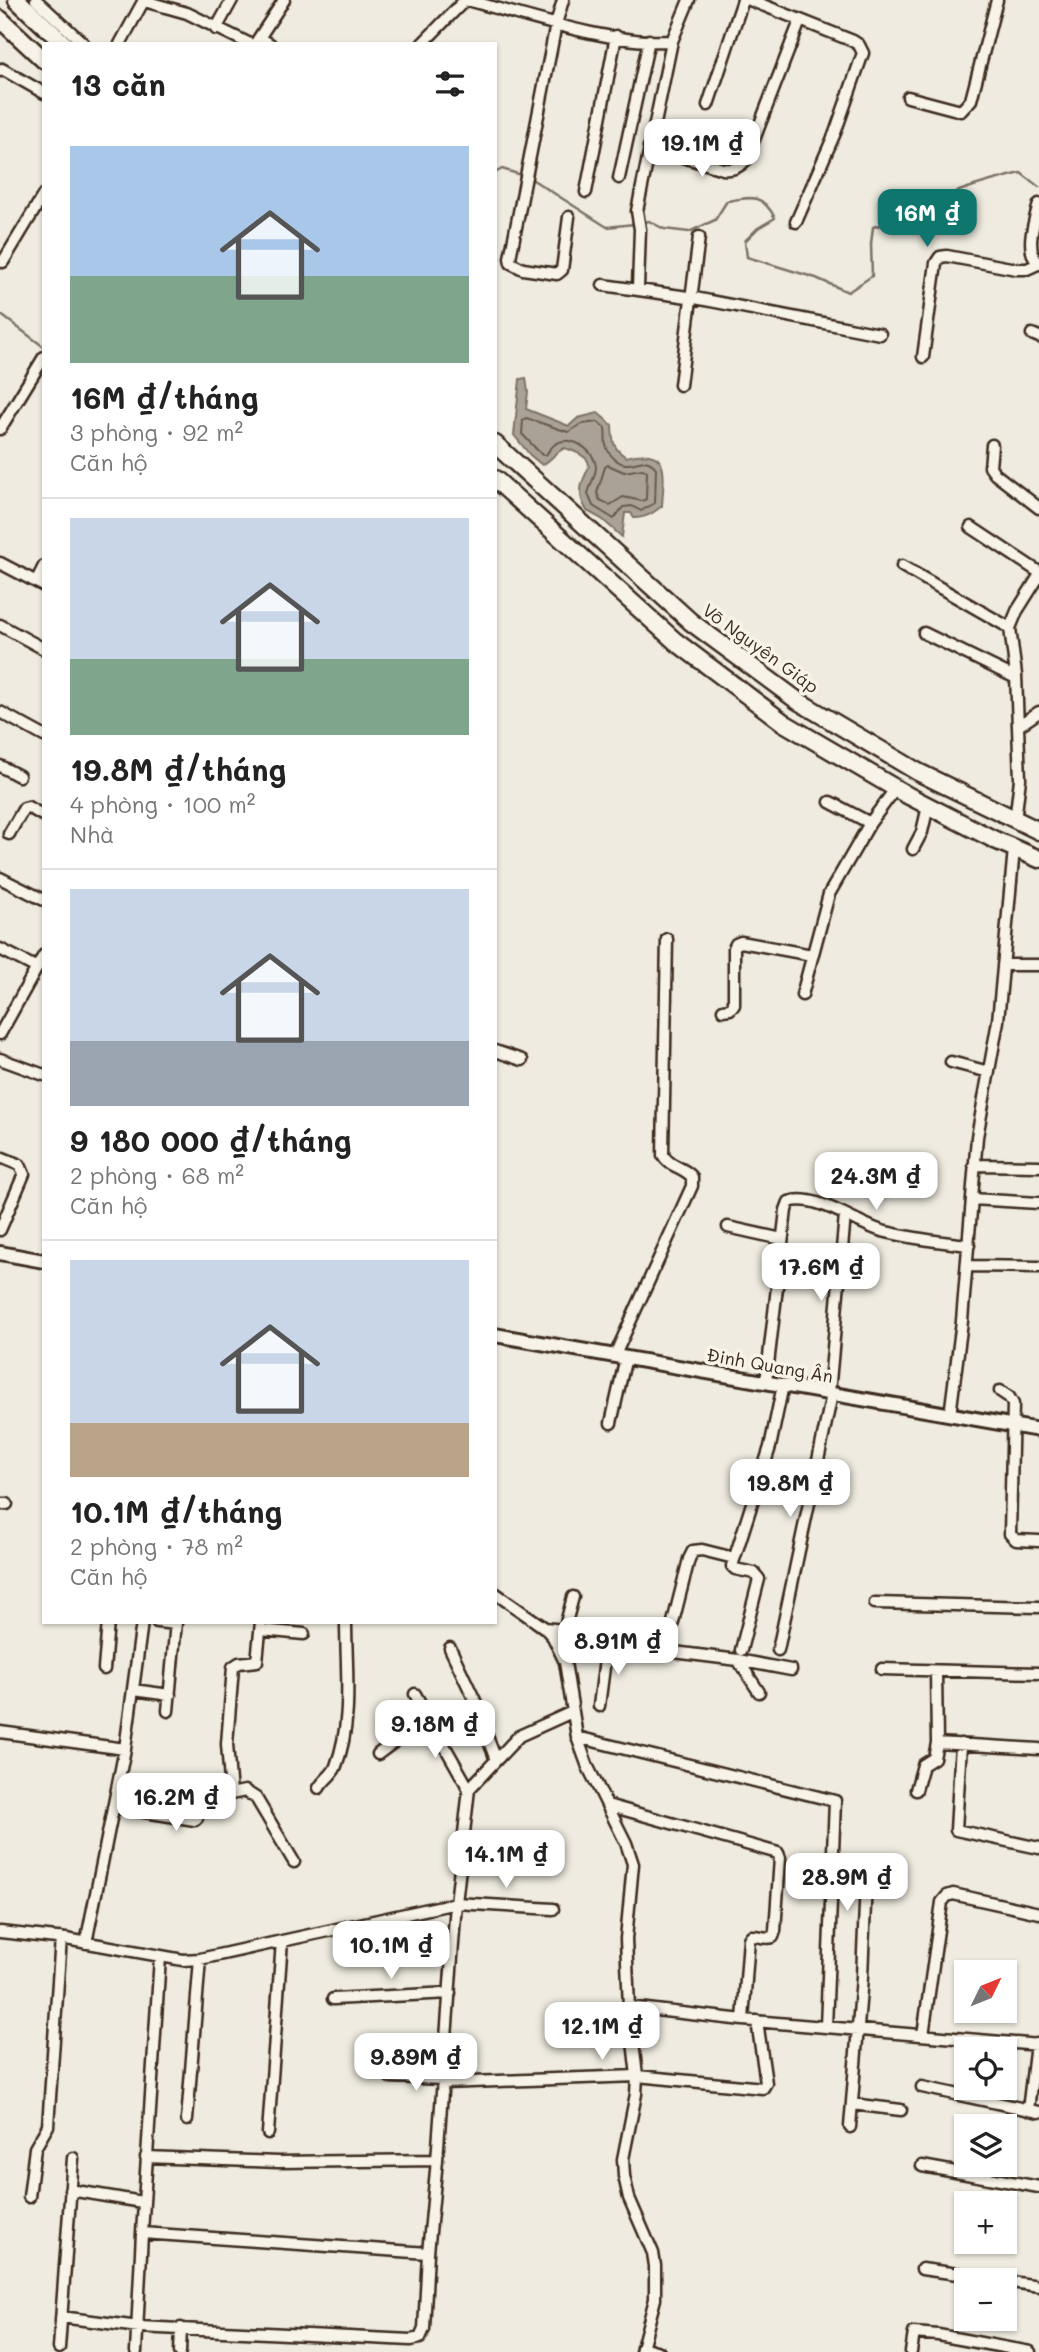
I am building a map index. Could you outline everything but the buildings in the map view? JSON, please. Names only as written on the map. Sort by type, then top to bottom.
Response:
[{"type":"highway","points":[[17,0],[62,42]]},
{"type":"highway","points":[[0,19],[42,58]]},
{"type":"highway","name":"Võ Nguyên Giáp","points":[[497,446],[691,622],[798,701],[918,772],[1039,831]]},
{"type":"highway","points":[[497,481],[675,641],[784,723],[928,806],[1039,859]]},
{"type":"street","points":[[36,0],[82,42]]},
{"type":"street","points":[[121,42],[144,0],[187,13],[245,42]]},
{"type":"street","points":[[216,29],[232,0]]},
{"type":"street","points":[[262,42],[284,0]]},
{"type":"street","points":[[424,42],[466,0],[556,24],[616,36],[672,41]]},
{"type":"street","points":[[563,0],[556,24],[511,263],[523,270],[557,274],[562,270],[569,217]]},
{"type":"street","points":[[638,288],[638,211],[649,147],[672,41],[689,0]]},
{"type":"street","points":[[708,105],[743,0]]},
{"type":"street","points":[[750,0],[853,41],[863,53],[835,133],[796,222]]},
{"type":"street","points":[[908,97],[961,111],[965,108],[971,100],[997,0]]},
{"type":"street","points":[[649,147],[723,169],[733,170],[741,165],[746,160],[800,21]]},
{"type":"street","points":[[586,192],[616,36]]},
{"type":"street","points":[[619,178],[649,40]]},
{"type":"street","points":[[0,71],[9,71],[42,92]]},
{"type":"street","points":[[2,262],[42,197]]},
{"type":"street","points":[[923,357],[936,263],[940,257],[1017,269],[1027,269],[1039,264],[1031,253],[1039,204]]},
{"type":"street","points":[[680,385],[699,237]]},
{"type":"street","points":[[603,285],[638,288],[880,334]]},
{"type":"street","points":[[0,429],[42,360]]},
{"type":"street","points":[[992,445],[990,467],[995,474],[1039,508]]},
{"type":"street","points":[[971,527],[1039,574],[1010,628],[1016,678],[1020,779],[1015,821]]},
{"type":"street","points":[[0,563],[40,584]]},
{"type":"street","points":[[902,566],[1010,628]]},
{"type":"street","points":[[0,625],[42,648]]},
{"type":"street","points":[[924,633],[1016,678]]},
{"type":"street","points":[[0,712],[42,735]]},
{"type":"street","points":[[1018,726],[1039,712]]},
{"type":"street","points":[[0,766],[19,776]]},
{"type":"street","points":[[802,995],[828,894],[870,823],[896,788]]},
{"type":"street","points":[[830,802],[870,823]]},
{"type":"street","points":[[913,849],[922,832],[928,806]]},
{"type":"street","points":[[9,834],[24,808],[28,807],[42,815]]},
{"type":"street","points":[[950,1415],[967,1266],[974,1165],[998,1021],[1014,849]]},
{"type":"street","points":[[0,877],[42,899]]},
{"type":"street","points":[[611,1423],[621,1356],[692,1186],[692,1177],[686,1170],[669,1163],[663,1155],[667,939]]},
{"type":"street","points":[[723,1010],[734,1005],[736,944],[741,942],[812,955]]},
{"type":"street","points":[[0,949],[37,968]]},
{"type":"street","points":[[0,1034],[42,959]]},
{"type":"street","points":[[1003,965],[1039,965]]},
{"type":"street","points":[[497,1052],[522,1060]]},
{"type":"street","points":[[0,1059],[42,1074]]},
{"type":"street","points":[[951,1062],[989,1072]]},
{"type":"street","points":[[0,1230],[24,1174],[20,1165],[3,1158]]},
{"type":"street","points":[[974,1165],[1039,1166]]},
{"type":"street","points":[[766,1382],[782,1239],[789,1202],[798,1199],[819,1204],[879,1230],[927,1241],[969,1245]]},
{"type":"street","points":[[972,1199],[1039,1203]]},
{"type":"street","points":[[778,1650],[830,1393],[845,1215]]},
{"type":"street","points":[[727,1227],[782,1239]]},
{"type":"street","points":[[0,1254],[42,1261]]},
{"type":"street","points":[[967,1266],[1039,1267]]},
{"type":"street","name":"Đinh Quang Ân","points":[[497,1335],[1039,1430]]},
{"type":"street","points":[[759,1692],[739,1655],[759,1579],[754,1573],[733,1568],[767,1459],[783,1385]]},
{"type":"street","points":[[1000,1391],[1009,1396],[1013,1404],[1010,1534],[1016,1541],[1039,1541]]},
{"type":"street","points":[[545,1628],[668,1642],[693,1551],[702,1550],[734,1558]]},
{"type":"street","points":[[497,1593],[553,1636],[565,1662],[577,1737],[633,1864],[626,1939],[629,2007],[637,2076],[623,2159],[629,2198],[653,2253],[655,2266],[655,2299],[642,2349],[659,2352]]},
{"type":"street","points":[[564,1630],[573,1597]]},
{"type":"street","points":[[875,1603],[1039,1607]]},
{"type":"street","points":[[104,1669],[108,1624]]},
{"type":"street","points":[[86,1942],[125,1749],[142,1624]]},
{"type":"street","points":[[168,1711],[176,1624]]},
{"type":"street","points":[[320,1788],[337,1766],[345,1733],[346,1624]]},
{"type":"street","points":[[230,1794],[227,1744],[233,1667],[239,1663],[257,1661],[261,1626],[304,1634]]},
{"type":"street","points":[[553,1636],[607,1644],[739,1655],[791,1671]]},
{"type":"street","points":[[599,1706],[607,1644]]},
{"type":"street","points":[[450,1648],[486,1724],[485,1731],[496,1760]]},
{"type":"street","points":[[881,1668],[1039,1673]]},
{"type":"street","points":[[916,1790],[923,1765],[934,1758],[937,1743],[936,1671]]},
{"type":"street","points":[[133,1690],[170,1695]]},
{"type":"street","points":[[61,2318],[139,2326],[411,2340],[420,2337],[424,2329],[456,1903],[469,1789],[415,1694]]},
{"type":"street","points":[[469,1789],[519,1736],[572,1712]]},
{"type":"street","points":[[378,1754],[428,1717]]},
{"type":"street","points":[[0,1732],[125,1749]]},
{"type":"street","points":[[577,1737],[835,1801],[826,2027]]},
{"type":"street","points":[[937,1743],[1039,1749]]},
{"type":"street","points":[[961,1744],[956,1830],[1039,1848]]},
{"type":"street","points":[[171,1784],[204,1792],[251,1793],[294,1862]]},
{"type":"street","points":[[113,1807],[194,1820],[197,1818],[204,1792]]},
{"type":"street","points":[[607,1805],[778,1853],[780,1858],[775,1931],[773,1937],[768,1939],[755,1935],[749,1939],[743,2020]]},
{"type":"street","points":[[850,2127],[866,1880]]},
{"type":"street","points":[[923,2035],[942,1902],[947,1896],[953,1894],[1039,1913]]},
{"type":"street","points":[[0,1932],[61,1938],[160,1957],[200,1959],[456,1903],[553,1909]]},
{"type":"street","points":[[29,2197],[35,2148],[48,2126],[61,1938]]},
{"type":"street","points":[[268,2133],[282,1941]]},
{"type":"street","points":[[136,2352],[142,2202],[160,1957]]},
{"type":"street","points":[[187,2120],[200,1959]]},
{"type":"street","points":[[333,1999],[450,1993]]},
{"type":"street","points":[[629,2007],[743,2020],[1037,2045],[1028,2110]]},
{"type":"street","points":[[390,2077],[444,2081],[637,2076],[766,2087],[757,2021]]},
{"type":"street","points":[[922,2087],[1039,2112]]},
{"type":"street","points":[[852,2104],[901,2110]]},
{"type":"street","points":[[146,2157],[278,2162],[437,2160]]},
{"type":"street","points":[[59,2348],[73,2158]]},
{"type":"street","points":[[922,2166],[1039,2187]]},
{"type":"street","points":[[70,2190],[142,2202]]},
{"type":"street","points":[[142,2233],[428,2253]]},
{"type":"street","points":[[922,2269],[954,2274]]},
{"type":"street","points":[[1017,2283],[1039,2286]]},
{"type":"street","points":[[180,2352],[181,2328]]},
{"type":"street","points":[[911,2352],[914,2333],[1030,2352]]},
{"type":"water","points":[[526,378],[526,409],[569,426],[578,418],[598,413],[612,425],[614,444],[621,454],[626,457],[651,455],[658,459],[662,465],[664,482],[662,506],[642,517],[634,518],[631,513],[625,513],[622,537],[602,519],[587,511],[581,495],[581,486],[589,463],[586,458],[565,448],[542,465],[514,435],[520,379]]},
{"type":"waterway","points":[[497,172],[502,169],[524,176]]},
{"type":"waterway","points":[[641,223],[649,221],[664,229],[689,232],[715,220],[727,201],[755,199],[765,204],[775,218],[758,228],[745,241],[747,257],[816,278],[848,292],[872,276],[873,227],[891,222],[903,223],[944,197],[1021,173],[1039,187]]},
{"type":"waterway","points":[[530,178],[607,227],[634,224]]},
{"type":"waterway","points":[[0,314],[42,346]]}]
